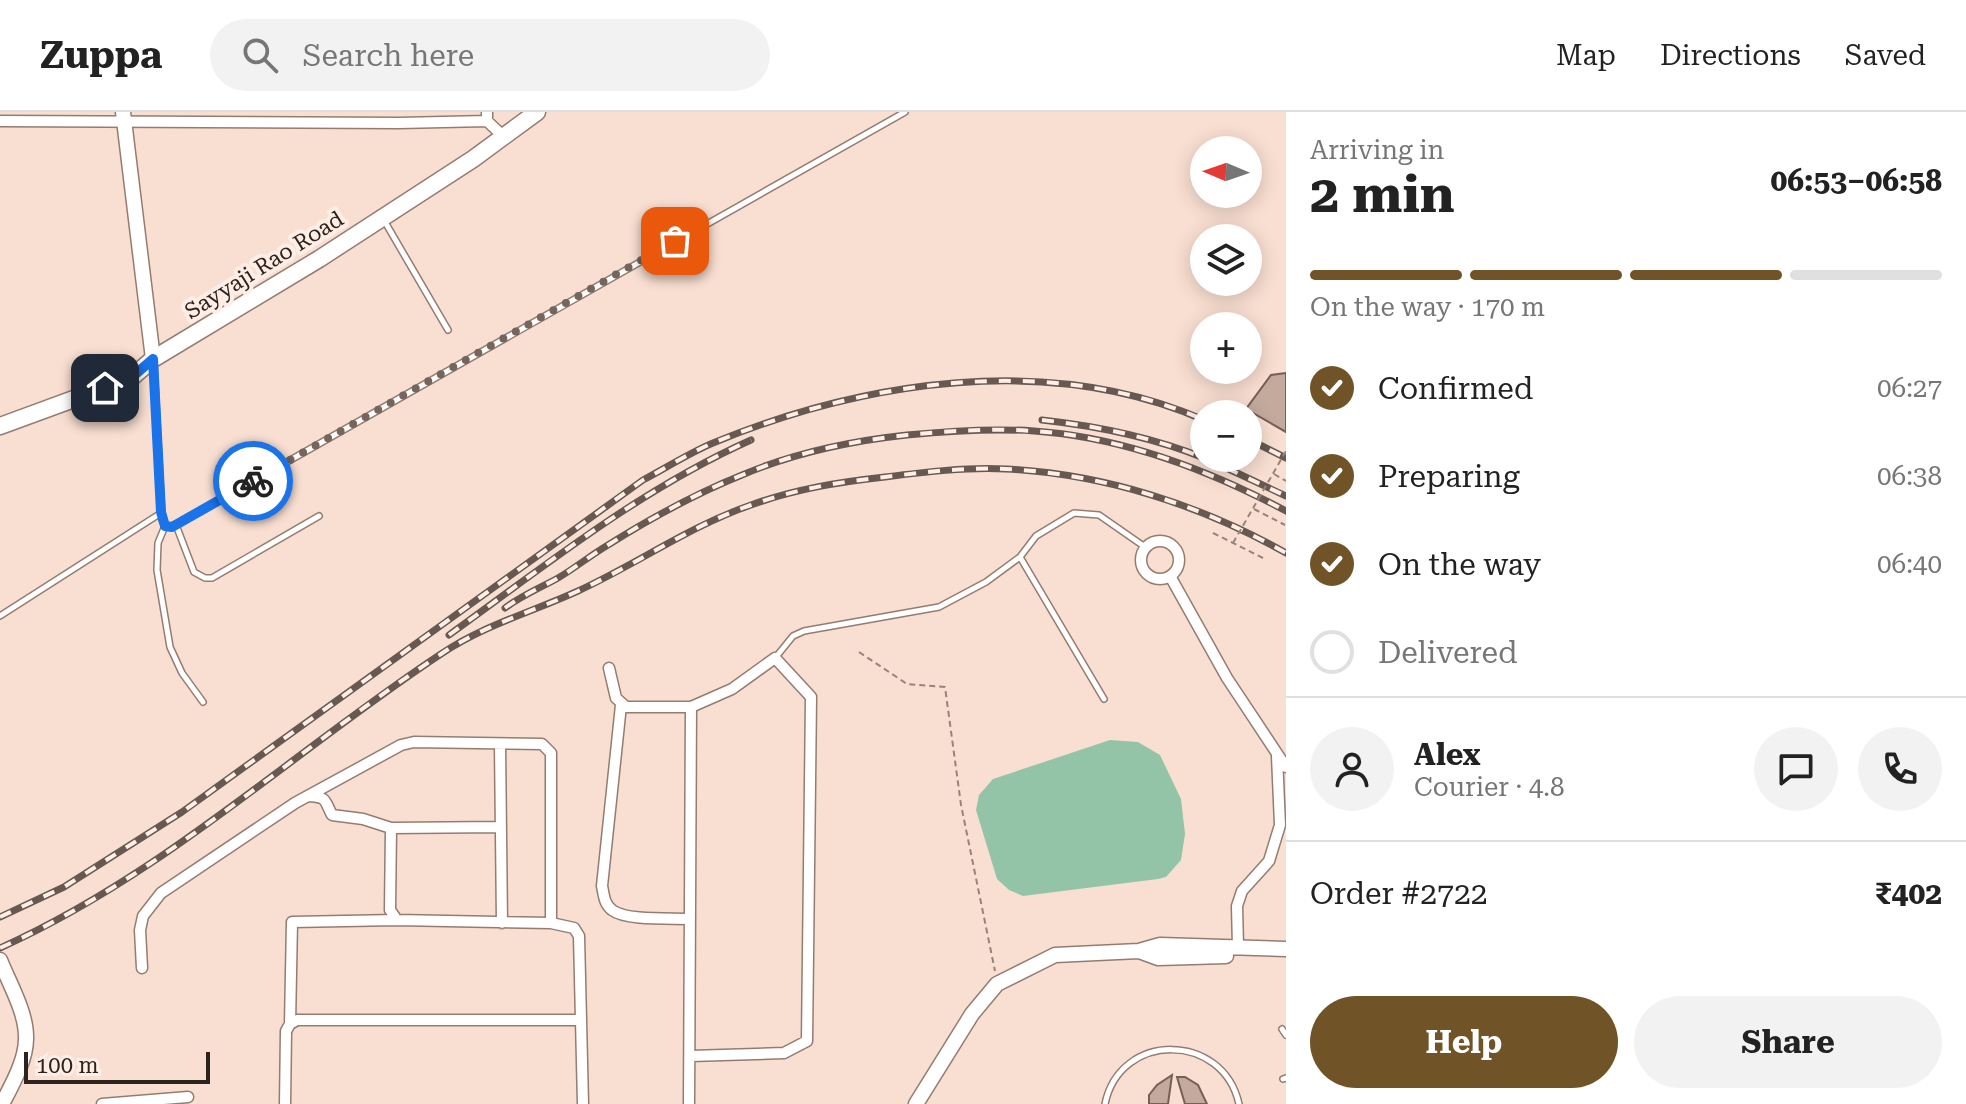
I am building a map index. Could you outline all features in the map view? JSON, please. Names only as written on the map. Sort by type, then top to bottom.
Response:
[{"type":"main road","name":"Sayyaji Rao Road","points":[[0,426],[131,378],[153,359],[473,159],[532,114]]},
{"type":"main road","points":[[123,116],[153,359]]},
{"type":"main road","points":[[916,1104],[972,1014],[997,984],[1055,955],[1139,951],[1160,945],[1286,949]]},
{"type":"main road","points":[[1139,951],[1158,958],[1286,958]]},
{"type":"main road","points":[[0,960],[27,1037],[23,1058],[2,1104]]},
{"type":"street","points":[[1,118],[487,116],[503,136]]},
{"type":"street","points":[[1158,541],[1174,547],[1178,565],[1170,576],[1158,579],[1147,574],[1141,563],[1145,547],[1158,541]]},
{"type":"street","points":[[1170,576],[1227,678],[1286,767]]},
{"type":"street","points":[[609,668],[616,698],[626,707],[691,707],[732,689],[775,658],[811,697],[807,1041],[784,1053],[690,1056]]},
{"type":"street","points":[[621,705],[602,886],[605,903],[612,911],[626,916],[690,919]]},
{"type":"street","points":[[689,1104],[691,707]]},
{"type":"street","points":[[142,968],[140,930],[143,916],[161,893],[306,796],[401,745],[414,742],[542,744],[551,753],[551,923]]},
{"type":"street","points":[[500,745],[502,923]]},
{"type":"street","points":[[1238,947],[1237,906],[1242,891],[1269,861],[1280,825],[1277,754]]},
{"type":"street","points":[[306,796],[321,797],[327,801],[332,815],[363,819],[391,828],[501,827]]},
{"type":"street","points":[[391,828],[390,910],[397,920]]},
{"type":"street","points":[[285,1104],[292,922],[397,920],[551,923],[574,928],[579,936],[583,1104]]},
{"type":"street","points":[[290,1024],[297,1020],[580,1020]]},
{"type":"street","points":[[102,1104],[188,1097]]},
{"type":"lane","points":[[165,526],[176,525],[905,112]]},
{"type":"lane","points":[[382,218],[448,330]]},
{"type":"lane","points":[[153,359],[161,512],[165,526],[158,543],[157,570],[170,647],[182,673],[203,702]]},
{"type":"lane","points":[[0,616],[161,512]]},
{"type":"lane","points":[[775,658],[785,643],[804,631],[939,607],[986,582],[1020,557],[1036,536],[1074,513],[1099,515],[1145,547]]},
{"type":"lane","points":[[176,525],[194,572],[212,578],[319,516]]},
{"type":"lane","points":[[1020,557],[1104,699]]},
{"type":"lane","points":[[1105,1104],[1111,1086],[1128,1065],[1139,1057],[1165,1049],[1192,1052],[1216,1065],[1233,1086],[1239,1104]]},
{"type":"path","points":[[1233,543],[1286,451]]},
{"type":"path","points":[[1274,474],[1286,481]]},
{"type":"path","points":[[1254,509],[1285,525]]},
{"type":"path","points":[[1213,533],[1263,558]]},
{"type":"path","points":[[859,652],[907,684],[945,687],[961,805],[997,984]]},
{"type":"green space","points":[[1110,740],[1138,742],[1160,755],[1181,799],[1185,834],[1181,860],[1166,877],[1158,879],[1023,896],[1009,890],[997,879],[976,810],[979,795],[993,779]]},
{"type":"building","points":[[1286,373],[1286,432],[1262,418],[1262,400],[1253,400],[1271,375]]},
{"type":"building","points":[[1172,1075],[1168,1104],[1149,1104],[1149,1095]]},
{"type":"building","points":[[1177,1077],[1185,1077],[1198,1085],[1207,1104],[1185,1104]]},
{"type":"railway","points":[[0,917],[64,887],[182,812],[643,480],[713,443],[771,421],[831,404],[894,391],[957,383],[1021,381],[1083,386],[1145,399],[1190,415]]},
{"type":"railway","points":[[1042,420],[1124,433],[1190,453]]},
{"type":"railway","points":[[505,608],[640,525],[725,482],[802,454],[886,438],[1002,430],[1067,434],[1100,440],[1196,469],[1286,511]]},
{"type":"railway","points":[[449,635],[558,555],[633,505],[671,481],[751,440]]},
{"type":"railway","points":[[1262,446],[1286,458]]},
{"type":"railway","points":[[0,948],[117,885],[457,644],[578,591],[728,514],[768,499],[834,484],[930,472],[961,469],[1043,472],[1079,477],[1151,495],[1220,520],[1286,553]]},
{"type":"railway","points":[[1235,472],[1286,496]]},
{"type":"way so far","points":[[253,481],[675,241]]},
{"type":"route","points":[[105,388],[131,378],[153,359],[161,512],[165,526],[172,527],[253,481]]}]
